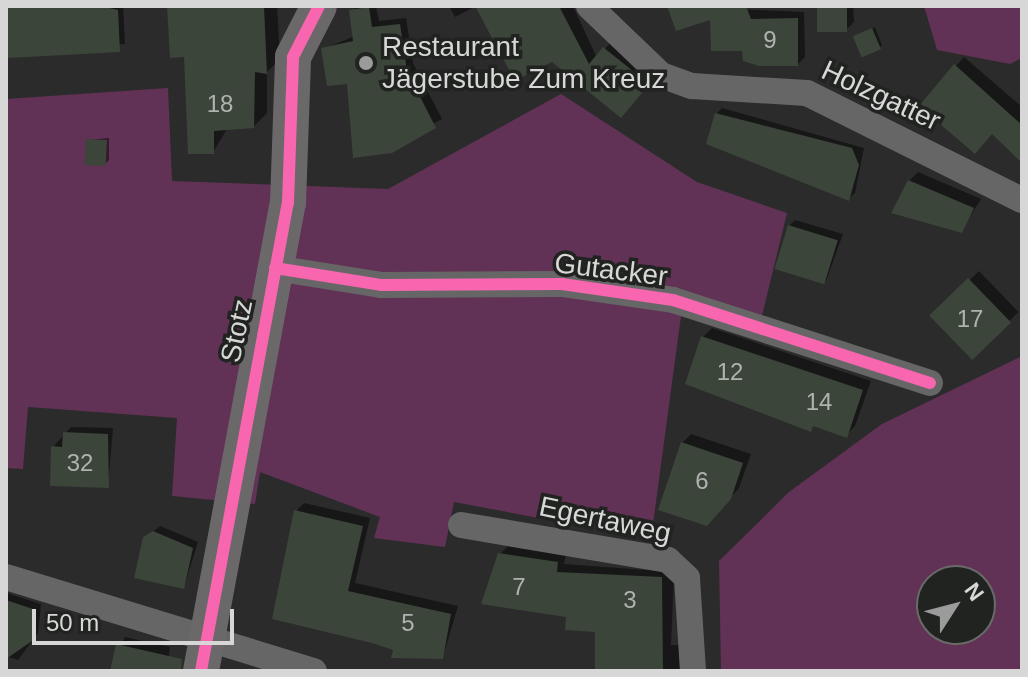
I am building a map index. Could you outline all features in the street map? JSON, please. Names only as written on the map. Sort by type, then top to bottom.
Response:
[{"type":"street","name":"Stotz","points":[[205,657],[288,203],[293,57],[319,6]]},
{"type":"street","name":"Holzgatter","points":[[589,6],[661,75],[692,86],[807,93],[1022,200]]},
{"type":"street","name":"Gutacker","points":[[275,268],[381,285],[562,284],[673,300],[930,383]]},
{"type":"street","name":"Egertaweg","points":[[461,525],[668,560],[687,578],[693,671]]},
{"type":"street","points":[[6,577],[205,657],[314,671]]},
{"type":"shaded area","points":[[924,6],[1022,6],[1022,58],[1010,64],[937,50]]},
{"type":"shaded area","points":[[168,88],[172,181],[388,189],[561,94],[697,182],[787,213],[757,336],[681,316],[651,539],[454,502],[445,547],[374,538],[380,517],[260,472],[255,504],[172,496],[177,418],[28,407],[23,469],[6,468],[6,99]]},
{"type":"shaded area","points":[[1022,356],[1022,671],[721,671],[719,561],[789,492],[882,424]]},
{"type":"building","points":[[101,6],[118,10],[120,52],[8,58],[6,8]]},
{"type":"building","points":[[167,6],[264,6],[267,74],[255,72],[254,128],[214,131],[214,154],[188,154],[184,57],[170,58]]},
{"type":"building","points":[[475,6],[559,6],[589,64],[603,47],[639,76],[632,85],[642,93],[621,118],[552,62],[515,81]]},
{"type":"building","points":[[667,6],[746,6],[751,19],[798,18],[798,66],[759,66],[743,61],[742,51],[711,51],[710,20],[676,31]]},
{"type":"building","points":[[817,6],[847,6],[847,32],[817,32]]},
{"type":"building","points":[[369,7],[372,27],[400,24],[407,71],[436,128],[392,153],[353,158],[347,84],[327,86],[321,48],[353,41],[349,10]]},
{"type":"building","points":[[872,28],[881,49],[862,57],[853,36]]},
{"type":"building","points":[[954,64],[1022,125],[1022,163],[992,134],[975,154],[919,106]]},
{"type":"building","points":[[715,113],[852,148],[859,165],[849,201],[706,144]]},
{"type":"building","points":[[86,139],[107,140],[106,166],[85,165]]},
{"type":"building","points":[[908,180],[974,208],[962,233],[891,213]]},
{"type":"building","points":[[788,225],[838,240],[824,284],[775,269]]},
{"type":"building","points":[[968,278],[1011,323],[972,360],[929,316]]},
{"type":"building","points":[[701,336],[863,390],[847,438],[813,426],[811,432],[685,384]]},
{"type":"building","points":[[63,432],[108,434],[109,488],[50,486],[51,446],[62,447]]},
{"type":"building","points":[[681,442],[743,463],[731,499],[707,526],[658,510]]},
{"type":"building","points":[[294,510],[363,526],[348,591],[451,614],[443,659],[391,658],[393,650],[372,643],[272,619]]},
{"type":"building","points":[[153,531],[193,548],[184,589],[134,578],[143,537]]},
{"type":"building","points":[[498,553],[558,562],[557,572],[662,577],[663,671],[595,671],[595,632],[565,630],[566,617],[481,604]]},
{"type":"building","points":[[6,600],[36,610],[32,641],[6,659]]},
{"type":"building","points":[[116,644],[182,659],[181,671],[110,671]]},
{"type":"cycle path","points":[[201,671],[288,203],[293,57],[319,6]]},
{"type":"cycle path","points":[[275,268],[381,285],[562,284],[673,300],[930,383]]},
{"type":"place","name":"Restaurant Jägerstube Zum Kreuz","points":[[366,63]]}]
